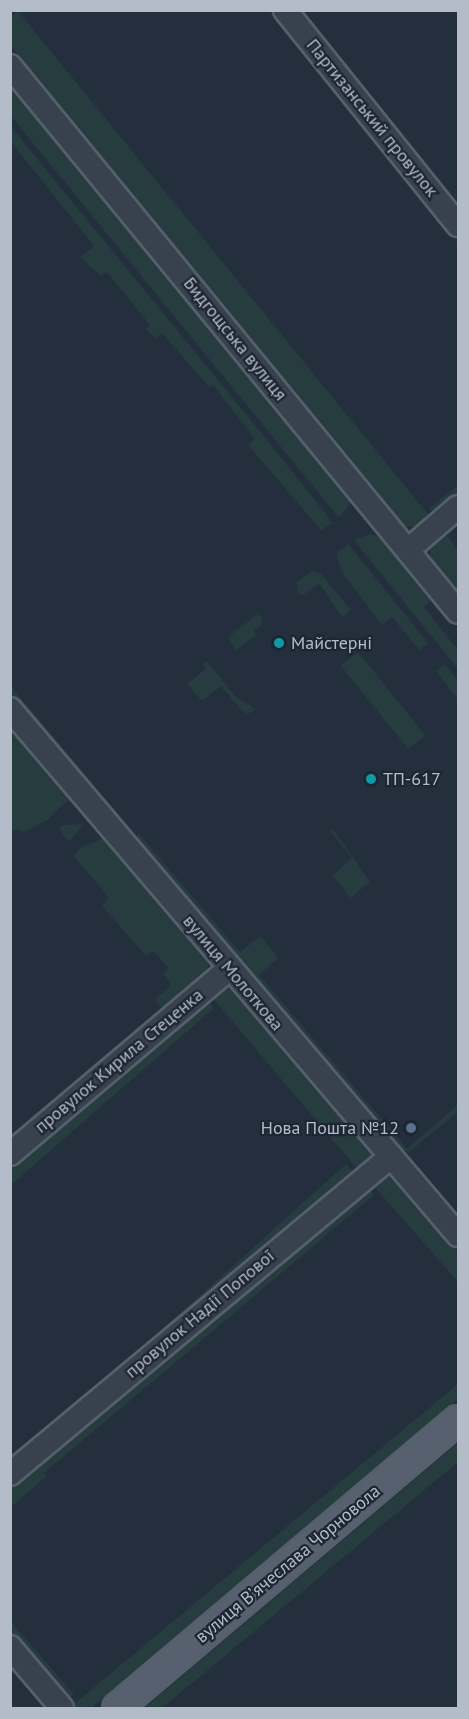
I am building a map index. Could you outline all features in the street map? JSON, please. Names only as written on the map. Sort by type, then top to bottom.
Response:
[{"type":"main road","name":"вулиця Вʼячеслава Чорновола","points":[[117,1708],[459,1420]]},
{"type":"street","name":"Партизанський провулок","points":[[285,10],[459,225]]},
{"type":"street","name":"Бидгощська вулиця","points":[[10,66],[459,612]]},
{"type":"street","points":[[408,550],[459,507]]},
{"type":"street","name":"вулиця Молоткова","points":[[10,709],[229,969],[459,1235]]},
{"type":"street","name":"провулок Кирила Стеценка","points":[[10,1154],[229,969]]},
{"type":"street","name":"провулок Надії Попової","points":[[10,1474],[391,1157]]},
{"type":"street","points":[[10,1647],[63,1708]]},
{"type":"green space","points":[[18,11],[431,518],[414,527],[402,526],[11,46],[11,16]]},
{"type":"green space","points":[[269,11],[274,11],[458,236],[458,243]]},
{"type":"green space","points":[[10,82],[343,488],[352,501],[339,518],[11,116]]},
{"type":"green space","points":[[11,127],[333,523],[321,530],[248,445],[255,439],[213,385],[209,387],[162,333],[155,338],[146,329],[150,325],[107,272],[101,276],[80,257],[94,246],[11,142]]},
{"type":"green space","points":[[458,485],[458,496],[437,514],[433,512],[430,508]]},
{"type":"green space","points":[[443,530],[458,550],[458,594],[430,559],[430,544]]},
{"type":"green space","points":[[370,534],[382,538],[433,599],[424,607],[458,650],[458,669],[354,540]]},
{"type":"green space","points":[[348,544],[428,643],[419,650],[392,617],[382,625],[341,571],[336,554]]},
{"type":"green space","points":[[312,571],[321,574],[351,610],[342,617],[319,583],[303,595],[298,592],[297,582]]},
{"type":"green space","points":[[258,614],[262,619],[261,626],[254,631],[256,635],[236,651],[228,637]]},
{"type":"green space","points":[[358,652],[425,735],[408,749],[341,666]]},
{"type":"green space","points":[[207,661],[236,697],[256,709],[248,714],[242,711],[221,686],[202,701],[187,684],[206,669],[203,665]]},
{"type":"green space","points":[[445,664],[458,681],[458,700],[436,671]]},
{"type":"green space","points":[[10,685],[119,815],[113,820],[10,697]]},
{"type":"green space","points":[[10,722],[68,789],[70,798],[47,820],[25,832],[11,829]]},
{"type":"green space","points":[[84,824],[69,842],[59,829],[65,825]]},
{"type":"green space","points":[[333,829],[370,882],[350,898],[333,875],[352,858],[330,831]]},
{"type":"green space","points":[[138,833],[240,952],[261,936],[278,958],[259,975],[407,1149],[458,1105],[458,1112],[409,1152],[402,1150],[380,1124],[376,1126],[137,842]]},
{"type":"green space","points":[[102,839],[110,841],[208,963],[207,973],[196,987],[191,985],[164,1009],[155,1000],[171,985],[163,974],[169,968],[153,951],[146,956],[102,906],[109,898],[74,856],[80,848]]},
{"type":"green space","points":[[225,989],[234,990],[373,1151],[371,1163],[360,1172],[210,995]]},
{"type":"green space","points":[[205,998],[214,1008],[11,1185],[11,1164]]},
{"type":"green space","points":[[346,1164],[356,1175],[31,1468],[21,1456]]},
{"type":"green space","points":[[391,1175],[458,1252],[458,1282],[371,1183]]},
{"type":"green space","points":[[366,1185],[374,1195],[44,1473],[47,1476],[11,1507],[11,1482]]},
{"type":"green space","points":[[458,1384],[458,1399],[91,1708],[69,1708]]},
{"type":"green space","points":[[458,1443],[458,1462],[162,1708],[144,1708]]},
{"type":"green space","points":[[10,1621],[74,1694],[63,1703],[11,1640]]},
{"type":"place","name":"Майстерні","points":[[279,643]]},
{"type":"place","name":"ТП-617","points":[[371,779]]},
{"type":"place","name":"Нова Пошта №12","points":[[411,1128]]}]
